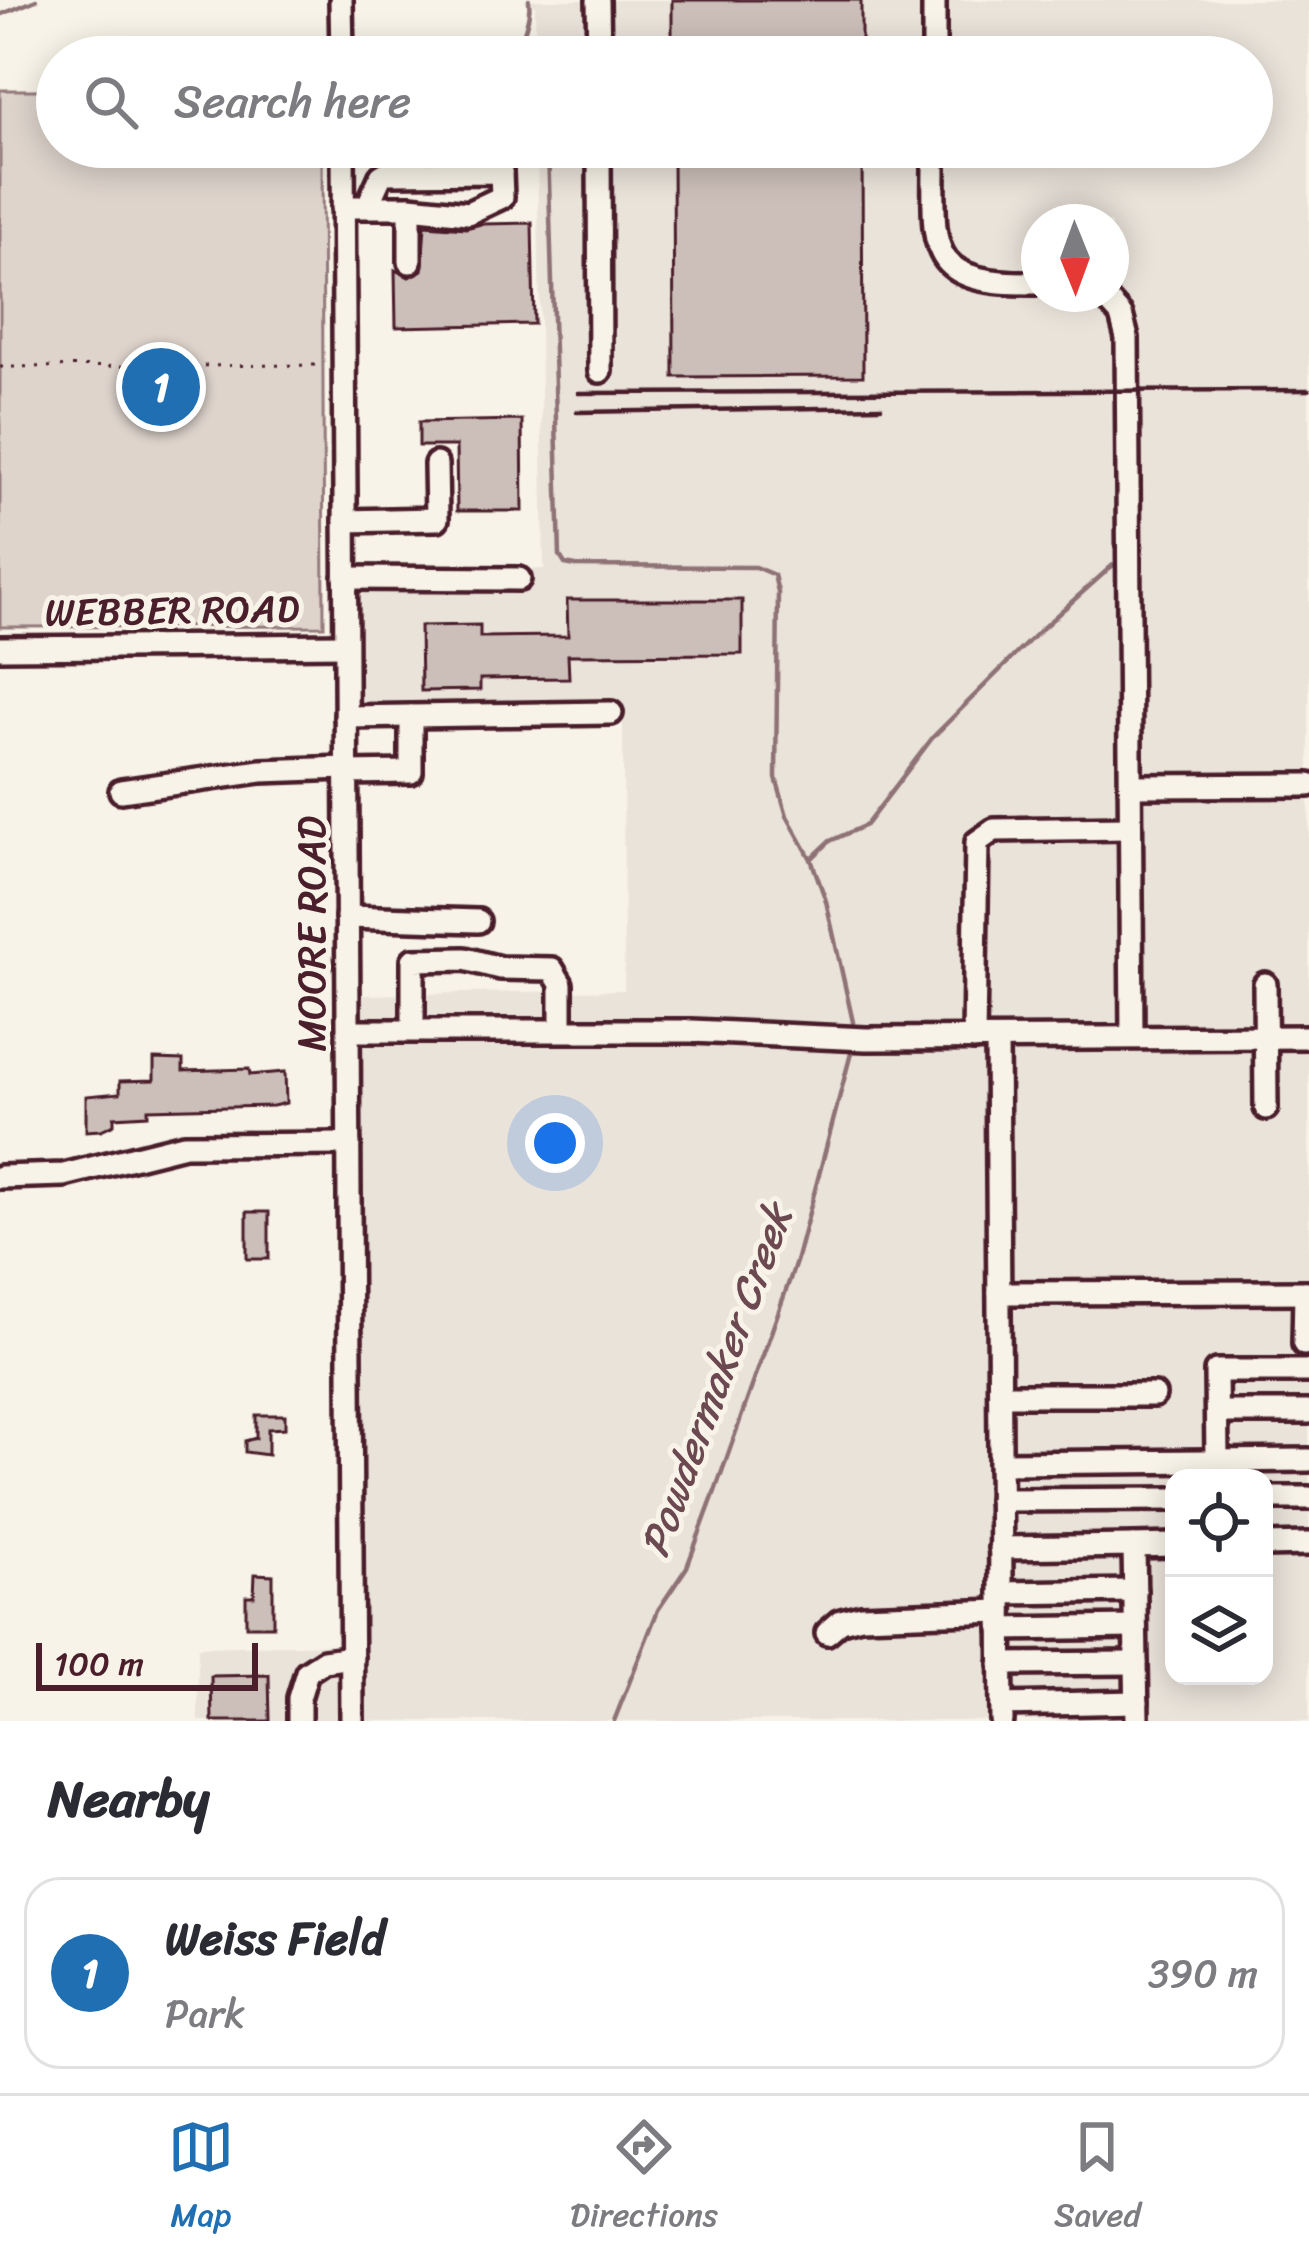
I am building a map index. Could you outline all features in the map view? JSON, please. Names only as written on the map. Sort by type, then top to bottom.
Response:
[{"type":"street","points":[[341,0],[342,36]]},
{"type":"street","points":[[598,0],[598,36]]},
{"type":"street","points":[[934,0],[934,36]]},
{"type":"street","name":"MOORE ROAD","points":[[343,168],[352,1721]]},
{"type":"street","points":[[343,206],[468,213],[502,196],[500,168]]},
{"type":"street","points":[[599,168],[600,370]]},
{"type":"street","points":[[934,168],[934,224],[947,262],[976,281],[1021,282]]},
{"type":"street","points":[[367,207],[386,173],[501,172]]},
{"type":"street","points":[[435,208],[460,173]]},
{"type":"street","points":[[410,207],[410,262]]},
{"type":"street","points":[[1118,312],[1127,338],[1132,1036]]},
{"type":"street","points":[[345,521],[437,519],[436,464]]},
{"type":"street","points":[[345,578],[519,579]]},
{"type":"street","name":"WEBBER ROAD","points":[[0,648],[345,645]]},
{"type":"street","points":[[346,717],[611,713]]},
{"type":"street","points":[[121,791],[261,771],[411,772],[411,716]]},
{"type":"street","points":[[1130,786],[1309,785]]},
{"type":"street","points":[[1130,828],[994,830],[977,842],[999,1293],[1002,1713],[1137,1712],[1134,1546]]},
{"type":"street","points":[[347,917],[478,921]]},
{"type":"street","points":[[413,919],[413,1030]]},
{"type":"street","points":[[413,960],[465,959],[500,968],[552,969],[561,984],[561,1030]]},
{"type":"street","points":[[1265,985],[1266,1108]]},
{"type":"street","points":[[348,1031],[561,1030],[985,1039],[1309,1036]]},
{"type":"street","points":[[0,1177],[64,1175],[184,1145],[349,1144]]},
{"type":"street","points":[[999,1293],[1307,1292],[1304,1344]]},
{"type":"street","points":[[1217,1461],[1216,1371],[1309,1371]]},
{"type":"street","points":[[1000,1395],[1154,1395]]},
{"type":"street","points":[[1217,1412],[1309,1412]]},
{"type":"street","points":[[1000,1463],[1309,1460]]},
{"type":"street","points":[[1273,1498],[1309,1498]]},
{"type":"street","points":[[1000,1500],[1165,1499]]},
{"type":"street","points":[[1273,1545],[1309,1544]]},
{"type":"street","points":[[1000,1548],[1165,1545]]},
{"type":"street","points":[[827,1633],[841,1621],[861,1616],[1001,1611],[1135,1591]]},
{"type":"street","points":[[1001,1611],[1135,1627]]},
{"type":"street","points":[[299,1721],[299,1698],[307,1672],[324,1661],[352,1657]]},
{"type":"street","points":[[1001,1664],[1136,1663]]},
{"type":"path","points":[[0,367],[344,365]]},
{"type":"shaded area","points":[[523,0],[1309,0],[1309,1721],[361,1721],[359,995],[624,990],[623,716],[354,718],[353,572],[544,569],[537,168],[1273,168],[1273,36],[536,36],[535,6]]},
{"type":"shaded area","points":[[0,90],[36,90],[36,168],[322,168],[324,626],[0,627]]},
{"type":"shaded area","points":[[344,1644],[344,1721],[198,1721],[198,1647]]},
{"type":"building","points":[[672,0],[861,0],[861,36],[672,36]]},
{"type":"building","points":[[673,168],[862,168],[863,376],[674,377]]},
{"type":"building","points":[[532,223],[534,324],[396,327],[395,270],[409,277],[422,270],[425,225],[466,228]]},
{"type":"building","points":[[522,420],[523,511],[457,511],[456,446],[419,446],[419,422]]},
{"type":"building","points":[[567,600],[742,600],[742,654],[568,655],[569,678],[480,679],[480,690],[421,691],[420,626],[480,625],[480,637],[568,636]]},
{"type":"building","points":[[154,1059],[183,1060],[183,1071],[285,1072],[286,1103],[148,1109],[148,1115],[114,1117],[114,1124],[86,1131],[86,1096],[120,1093],[120,1081],[154,1080]]},
{"type":"building","points":[[247,1212],[269,1212],[269,1259],[247,1259]]},
{"type":"building","points":[[256,1415],[285,1415],[285,1428],[268,1429],[268,1455],[245,1452],[245,1441],[256,1438]]},
{"type":"building","points":[[255,1574],[273,1575],[273,1626],[246,1626],[246,1596],[254,1596]]},
{"type":"building","points":[[269,1675],[270,1721],[212,1721],[211,1676]]},
{"type":"waterway","name":"Powdermaker Creek","points":[[0,15],[36,0]]},
{"type":"waterway","name":"Powdermaker Creek","points":[[523,36],[529,0]]},
{"type":"waterway","name":"Powdermaker Creek","points":[[549,168],[560,556],[565,564],[576,566],[755,567],[774,575],[778,592],[776,778],[787,816],[811,859],[826,901],[853,1022]]},
{"type":"waterway","points":[[811,859],[830,841],[866,825],[933,737],[1113,565]]},
{"type":"waterway","name":"Powdermaker Creek","points":[[614,1721],[658,1610],[687,1567],[714,1494],[796,1262],[851,1053]]},
{"type":"railway","points":[[578,393],[1309,390]]},
{"type":"railway","points":[[577,412],[881,407]]},
{"type":"place","name":"Weiss Field","points":[[161,387]]}]
